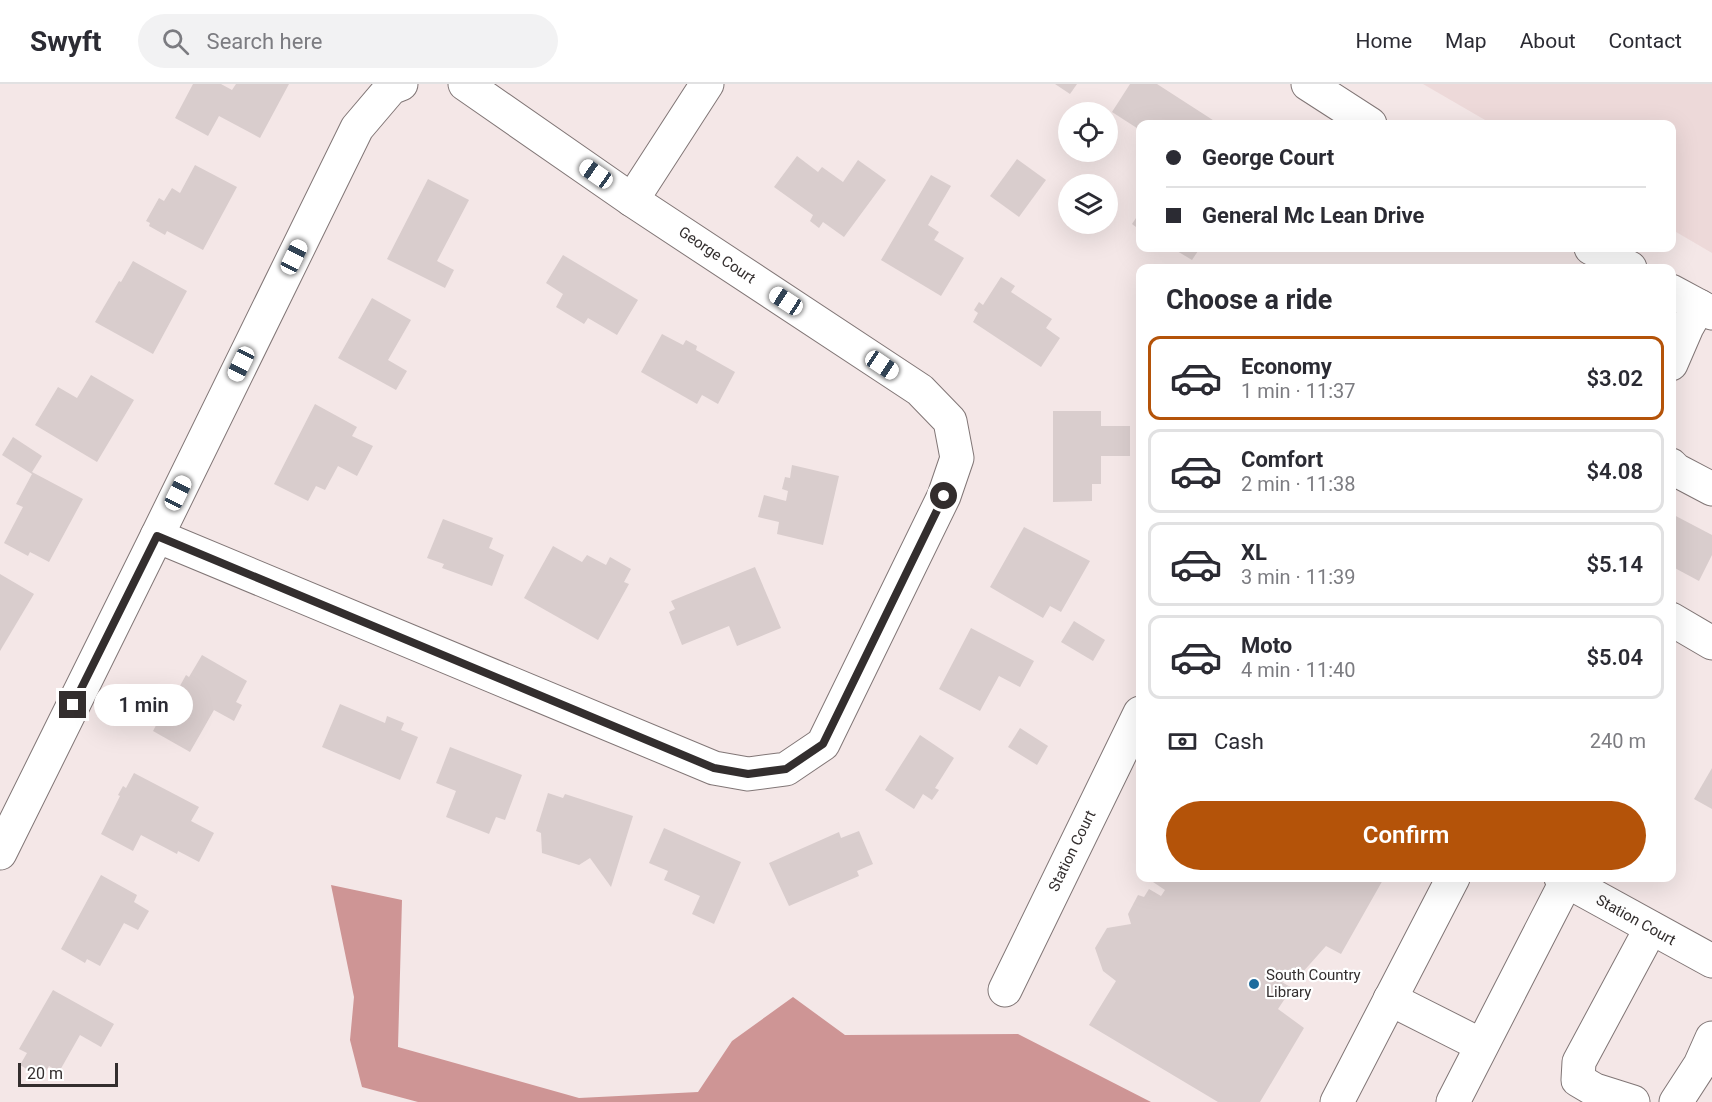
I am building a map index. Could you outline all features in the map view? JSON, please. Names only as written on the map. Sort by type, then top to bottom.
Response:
[{"type":"street","points":[[0,852],[357,128],[391,88],[401,84]]},
{"type":"street","name":"George Court","points":[[157,536],[714,768],[748,774],[786,769],[823,744],[944,496],[957,458],[950,422],[920,390],[632,200],[465,84]]},
{"type":"street","points":[[632,200],[707,84]]},
{"type":"street","points":[[1308,84],[1364,120]]},
{"type":"street","points":[[1599,252],[1622,264]]},
{"type":"street","points":[[1676,294],[1706,309],[1687,327],[1676,352]]},
{"type":"street","points":[[1676,470],[1712,489]]},
{"type":"street","points":[[1676,622],[1712,643]]},
{"type":"street","name":"Station Court","points":[[1005,990],[1136,721]]},
{"type":"street","points":[[1337,1102],[1451,882]]},
{"type":"street","points":[[1453,1102],[1563,882]]},
{"type":"street","name":"Station Court","points":[[1569,882],[1712,961]]},
{"type":"street","points":[[1633,1102],[1595,1090],[1578,1080],[1579,1062],[1651,928]]},
{"type":"street","points":[[1390,999],[1482,1045]]},
{"type":"street","points":[[1677,1102],[1700,1065],[1712,1038]]},
{"type":"shaded area","points":[[1423,84],[1712,84],[1712,253],[1676,232],[1676,120],[1485,120]]},
{"type":"shaded area","points":[[331,885],[402,900],[398,1047],[579,1098],[698,1092],[732,1041],[793,997],[845,1035],[1018,1034],[1151,1102],[418,1102],[362,1087],[350,1040],[354,997]]},
{"type":"building","points":[[193,84],[221,84],[232,90],[236,84],[289,84],[260,138],[219,116],[208,136],[175,118]]},
{"type":"building","points":[[1055,84],[1077,84],[1070,94]]},
{"type":"building","points":[[1130,84],[1157,84],[1213,120],[1136,120],[1136,127],[1118,116],[1118,103]]},
{"type":"building","points":[[797,156],[818,172],[822,167],[843,182],[858,160],[886,180],[844,237],[823,222],[819,228],[810,221],[813,215],[774,187]]},
{"type":"building","points":[[1017,159],[1046,180],[1019,217],[990,196]]},
{"type":"building","points":[[195,165],[237,187],[203,250],[167,231],[165,235],[149,226],[150,223],[146,221],[159,198],[164,201],[172,188],[180,193]]},
{"type":"building","points":[[931,175],[951,186],[928,225],[939,232],[934,240],[964,258],[941,296],[881,260]]},
{"type":"building","points":[[428,179],[469,200],[437,261],[454,270],[445,288],[387,259]]},
{"type":"building","points":[[1179,252],[1197,252],[1192,260]]},
{"type":"building","points":[[563,255],[638,300],[617,335],[588,318],[584,324],[556,307],[563,294],[546,283]]},
{"type":"building","points":[[133,261],[187,291],[153,354],[95,322]]},
{"type":"building","points":[[1001,277],[1015,286],[1011,292],[1052,319],[1046,328],[1060,338],[1041,367],[973,322],[978,313],[974,310],[979,302],[983,305]]},
{"type":"building","points":[[372,298],[411,320],[388,360],[407,371],[396,390],[338,358]]},
{"type":"building","points":[[662,334],[683,345],[686,340],[697,346],[696,350],[735,372],[718,404],[702,395],[697,404],[641,372]]},
{"type":"building","points":[[91,375],[134,400],[97,462],[35,425],[58,387],[77,398]]},
{"type":"building","points":[[315,404],[357,427],[352,436],[373,446],[357,476],[338,466],[325,490],[316,486],[308,501],[274,484]]},
{"type":"building","points":[[1053,411],[1101,411],[1101,426],[1130,426],[1130,456],[1101,456],[1101,484],[1092,484],[1092,501],[1053,502]]},
{"type":"building","points":[[13,437],[42,456],[32,472],[83,499],[49,562],[30,552],[28,556],[4,543],[23,507],[16,504],[32,474],[2,455]]},
{"type":"building","points":[[792,465],[839,476],[823,545],[777,534],[779,522],[758,517],[764,495],[786,501],[788,491],[782,489],[785,477],[790,478]]},
{"type":"building","points":[[1676,516],[1712,535],[1712,555],[1699,581],[1676,569]]},
{"type":"building","points":[[443,519],[493,538],[489,548],[504,555],[492,586],[442,568],[444,564],[427,558]]},
{"type":"building","points":[[1024,527],[1090,561],[1061,612],[1050,606],[1043,618],[990,587]]},
{"type":"building","points":[[553,546],[582,562],[587,555],[606,565],[610,557],[631,569],[624,582],[629,584],[598,640],[524,598]]},
{"type":"building","points":[[755,567],[781,628],[737,646],[729,626],[682,645],[669,612],[675,609],[671,601]]},
{"type":"building","points":[[0,574],[34,594],[0,651]]},
{"type":"building","points":[[1074,621],[1105,640],[1093,661],[1061,642]]},
{"type":"building","points":[[971,628],[1034,661],[1020,687],[999,676],[980,711],[939,689]]},
{"type":"building","points":[[202,655],[247,681],[236,702],[242,705],[234,721],[214,710],[190,752],[153,731],[161,716],[153,711],[166,687],[176,693],[186,675],[189,677]]},
{"type":"building","points":[[340,704],[385,723],[387,716],[404,723],[401,730],[418,737],[400,780],[322,747]]},
{"type":"building","points":[[1020,728],[1048,746],[1037,765],[1008,747]]},
{"type":"building","points":[[920,735],[954,758],[935,788],[939,790],[932,800],[923,794],[914,809],[885,790]]},
{"type":"building","points":[[450,747],[522,775],[505,820],[496,817],[489,834],[446,817],[456,791],[436,783]]},
{"type":"building","points":[[1712,768],[1712,809],[1694,799]]},
{"type":"building","points":[[134,773],[199,807],[191,821],[214,833],[199,862],[178,851],[177,854],[141,835],[133,851],[101,834],[120,796],[118,795],[123,786],[126,788]]},
{"type":"building","points":[[548,793],[563,798],[565,794],[633,816],[611,887],[590,858],[579,865],[542,853],[541,833],[536,831]]},
{"type":"building","points":[[664,828],[741,862],[714,924],[692,914],[700,896],[664,880],[668,871],[649,863]]},
{"type":"building","points":[[859,831],[873,864],[857,871],[859,876],[789,906],[769,863],[839,832],[841,838]]},
{"type":"building","points":[[101,875],[137,895],[134,902],[149,911],[138,930],[124,923],[100,966],[87,959],[85,963],[61,949]]},
{"type":"building","points":[[1153,882],[1382,882],[1341,954],[1326,946],[1302,973],[1282,982],[1292,988],[1278,1009],[1304,1028],[1260,1102],[1218,1102],[1089,1025],[1116,981],[1103,971],[1095,948],[1107,928],[1131,924],[1128,914],[1138,895],[1144,897],[1149,889],[1161,896],[1165,890]]},
{"type":"building","points":[[53,990],[114,1024],[101,1047],[80,1035],[59,1072],[49,1066],[42,1078],[20,1065],[27,1053],[19,1049]]},
{"type":"place","name":"South Country Library","points":[[1254,984]]},
{"type":"route","points":[[73,705],[157,536],[714,768],[748,774],[786,769],[823,744],[944,496]]}]
